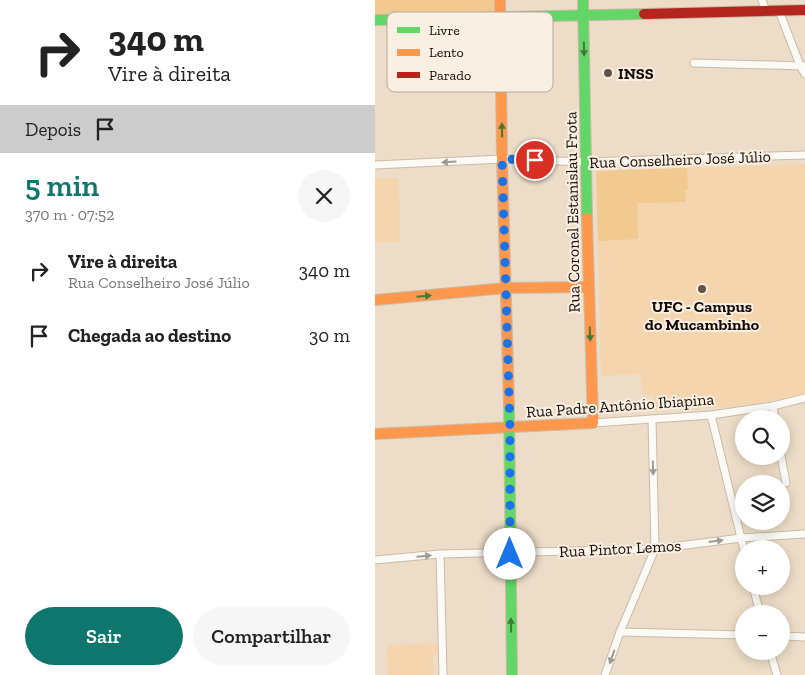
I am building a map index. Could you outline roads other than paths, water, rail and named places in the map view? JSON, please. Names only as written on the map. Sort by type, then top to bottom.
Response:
[{"type":"main road","name":"Rua Coronel Estanislau Frota","points":[[583,0],[585,162],[593,423]]},
{"type":"main road","points":[[553,16],[805,10]]},
{"type":"main road","points":[[502,92],[510,428],[511,675]]},
{"type":"main road","points":[[375,300],[506,288],[588,287]]},
{"type":"main road","name":"Rua Padre Antônio Ibiapina","points":[[375,434],[593,423]]},
{"type":"street","points":[[762,0],[766,11]]},
{"type":"street","points":[[779,11],[805,74]]},
{"type":"street","points":[[694,63],[802,66]]},
{"type":"street","name":"Rua Conselheiro José Júlio","points":[[375,165],[502,159],[585,162],[805,155]]},
{"type":"street","name":"Rua Padre Antônio Ibiapina","points":[[593,423],[711,415],[773,406],[805,398]]},
{"type":"street","points":[[773,406],[774,410]]},
{"type":"street","points":[[711,415],[741,538]]},
{"type":"street","points":[[605,675],[620,632],[655,549],[652,419]]},
{"type":"street","name":"Rua Pintor Lemos","points":[[375,560],[440,554],[510,554],[655,549],[741,538],[805,534]]},
{"type":"street","points":[[440,554],[443,675]]},
{"type":"street","points":[[620,632],[735,635]]},
{"type":"street","points":[[790,636],[805,637]]},
{"type":"street","points":[[773,660],[777,675]]},
{"type":"place","name":"INSS","points":[[608,73]]},
{"type":"place","name":"UFC - Campus do Mucambinho","points":[[702,289]]}]
